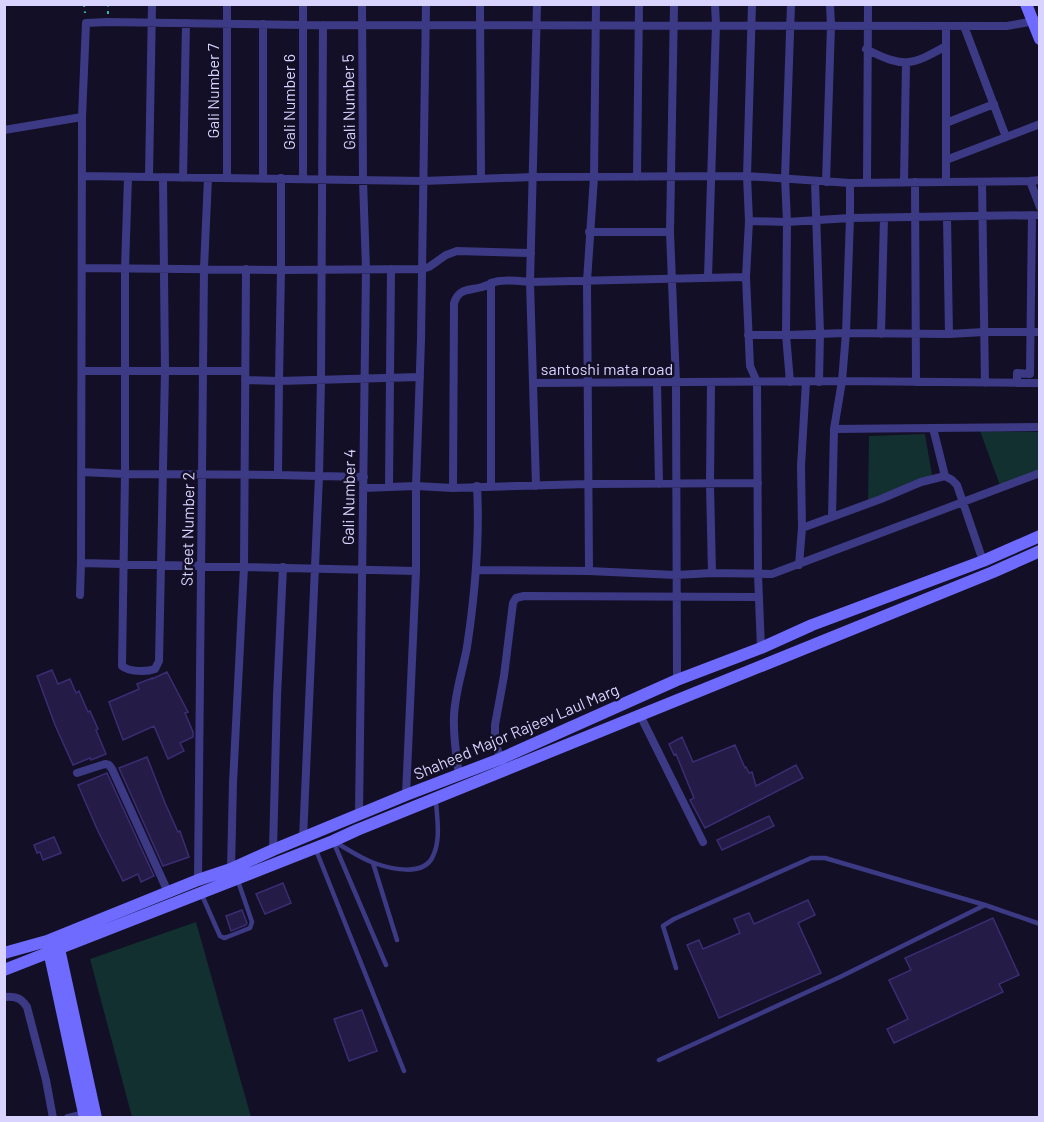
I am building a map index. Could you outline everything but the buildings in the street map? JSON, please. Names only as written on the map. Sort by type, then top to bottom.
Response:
[{"type":"street","points":[[149,177],[152,4]]},
{"type":"street","name":"Gali Number 7","points":[[226,178],[227,4]]},
{"type":"street","name":"Gali Number 6","points":[[303,4],[303,179]]},
{"type":"street","name":"Gali Number 5","points":[[362,4],[363,180]]},
{"type":"street","points":[[406,795],[416,571],[426,4]]},
{"type":"street","points":[[480,4],[481,179]]},
{"type":"street","name":"santoshi mata road","points":[[537,4],[530,282],[533,383],[842,381],[1040,383]]},
{"type":"street","points":[[589,571],[587,280],[594,177],[596,4]]},
{"type":"street","points":[[637,177],[639,4]]},
{"type":"street","points":[[674,4],[670,232],[676,382],[677,680]]},
{"type":"street","points":[[708,277],[715,4]]},
{"type":"street","points":[[752,4],[746,277],[750,366],[758,382],[758,575],[761,648]]},
{"type":"street","points":[[790,382],[786,335],[785,178],[791,4]]},
{"type":"street","points":[[826,182],[830,4]]},
{"type":"street","points":[[867,183],[868,4]]},
{"type":"street","points":[[1026,4],[1036,21],[1040,39]]},
{"type":"street","points":[[80,595],[82,117],[86,23],[1007,26],[1036,21]]},
{"type":"street","points":[[183,178],[186,23]]},
{"type":"street","points":[[263,24],[263,178]]},
{"type":"street","points":[[303,838],[319,476],[323,25]]},
{"type":"street","points":[[946,26],[946,182]]},
{"type":"street","points":[[964,26],[1006,137]]},
{"type":"street","points":[[866,50],[890,61],[906,63],[926,58],[946,46]]},
{"type":"street","points":[[904,182],[906,63]]},
{"type":"street","points":[[946,123],[993,104]]},
{"type":"street","points":[[4,130],[82,117]]},
{"type":"street","points":[[946,160],[1040,124]]},
{"type":"street","points":[[82,176],[423,181],[532,177],[747,176],[850,183],[1035,181],[1040,207]]},
{"type":"street","points":[[128,177],[125,269],[122,666],[126,669],[151,671],[155,669],[159,661],[165,371],[164,177]]},
{"type":"street","name":"Street Number 2","points":[[198,880],[204,268],[208,178]]},
{"type":"street","points":[[278,475],[281,178]]},
{"type":"street","name":"Gali Number 4","points":[[359,815],[366,269],[363,180]]},
{"type":"street","points":[[815,182],[820,333],[819,382]]},
{"type":"street","points":[[915,182],[916,382]]},
{"type":"street","points":[[982,182],[985,382]]},
{"type":"street","points":[[832,517],[834,429],[842,381],[846,333],[850,183]]},
{"type":"street","points":[[748,221],[787,222],[850,218],[1036,215],[1035,332],[1030,374],[1017,373],[1017,383]]},
{"type":"street","points":[[947,217],[949,334]]},
{"type":"street","points":[[881,334],[884,218]]},
{"type":"street","points":[[589,232],[670,232]]},
{"type":"street","points":[[82,268],[422,269],[457,251],[531,253]]},
{"type":"street","points":[[234,873],[234,772],[244,567],[246,269]]},
{"type":"street","points":[[389,487],[391,269]]},
{"type":"street","points":[[453,488],[454,303],[461,292],[505,280],[530,282],[746,277]]},
{"type":"street","points":[[491,283],[491,486]]},
{"type":"street","points":[[748,335],[1035,332]]},
{"type":"street","points":[[82,371],[204,371],[279,381],[420,378]]},
{"type":"street","points":[[657,382],[659,484]]},
{"type":"street","points":[[711,382],[712,573]]},
{"type":"street","points":[[799,565],[806,382]]},
{"type":"street","points":[[533,383],[536,486]]},
{"type":"street","points":[[933,428],[945,476]]},
{"type":"street","points":[[834,429],[1040,428]]},
{"type":"street","points":[[81,472],[363,477]]},
{"type":"street","points":[[476,570],[589,571],[676,575],[772,574],[1040,472]]},
{"type":"street","points":[[802,528],[921,482],[945,476],[957,485],[983,561]]},
{"type":"street","points":[[363,488],[758,483]]},
{"type":"street","points":[[459,775],[454,743],[454,714],[466,649],[476,570],[477,486]]},
{"type":"street","name":"Shaheed Major Rajeev Laul Marg","points":[[4,953],[53,945],[201,893],[273,850],[500,759],[677,680],[761,648],[812,625],[983,561],[1040,536]]},
{"type":"street","name":"Shaheed Major Rajeev Laul Marg","points":[[4,970],[168,892],[198,880],[234,873],[333,841],[1040,551]]},
{"type":"street","points":[[81,563],[416,571]]},
{"type":"street","points":[[273,850],[276,708],[283,567]]},
{"type":"street","points":[[500,759],[495,740],[495,725],[513,603],[516,598],[524,596],[759,597]]},
{"type":"street","points":[[640,715],[703,842]]},
{"type":"street","points":[[77,773],[105,764],[112,768],[168,892]]},
{"type":"street","points":[[53,945],[89,1116],[68,1118]]},
{"type":"street","points":[[4,997],[15,996],[22,999],[27,1007],[46,1080],[53,1118]]},
{"type":"lane","points":[[333,841],[373,863],[411,869],[424,866],[432,859],[436,848],[438,833],[435,798]]},
{"type":"lane","points":[[333,841],[386,965]]},
{"type":"lane","points":[[315,847],[404,1071]]},
{"type":"lane","points":[[676,968],[663,926],[811,858],[825,858],[985,905],[1040,924]]},
{"type":"lane","points":[[373,863],[397,940]]},
{"type":"lane","points":[[201,893],[220,936],[224,938],[250,928],[252,922],[234,873]]},
{"type":"lane","points":[[659,1060],[840,977],[985,905]]},
{"type":"green space","points":[[980,431],[1039,432],[1039,475],[1001,488]]},
{"type":"green space","points":[[925,434],[932,475],[868,502],[869,436]]},
{"type":"green space","points":[[196,922],[251,1117],[132,1117],[90,959]]}]
